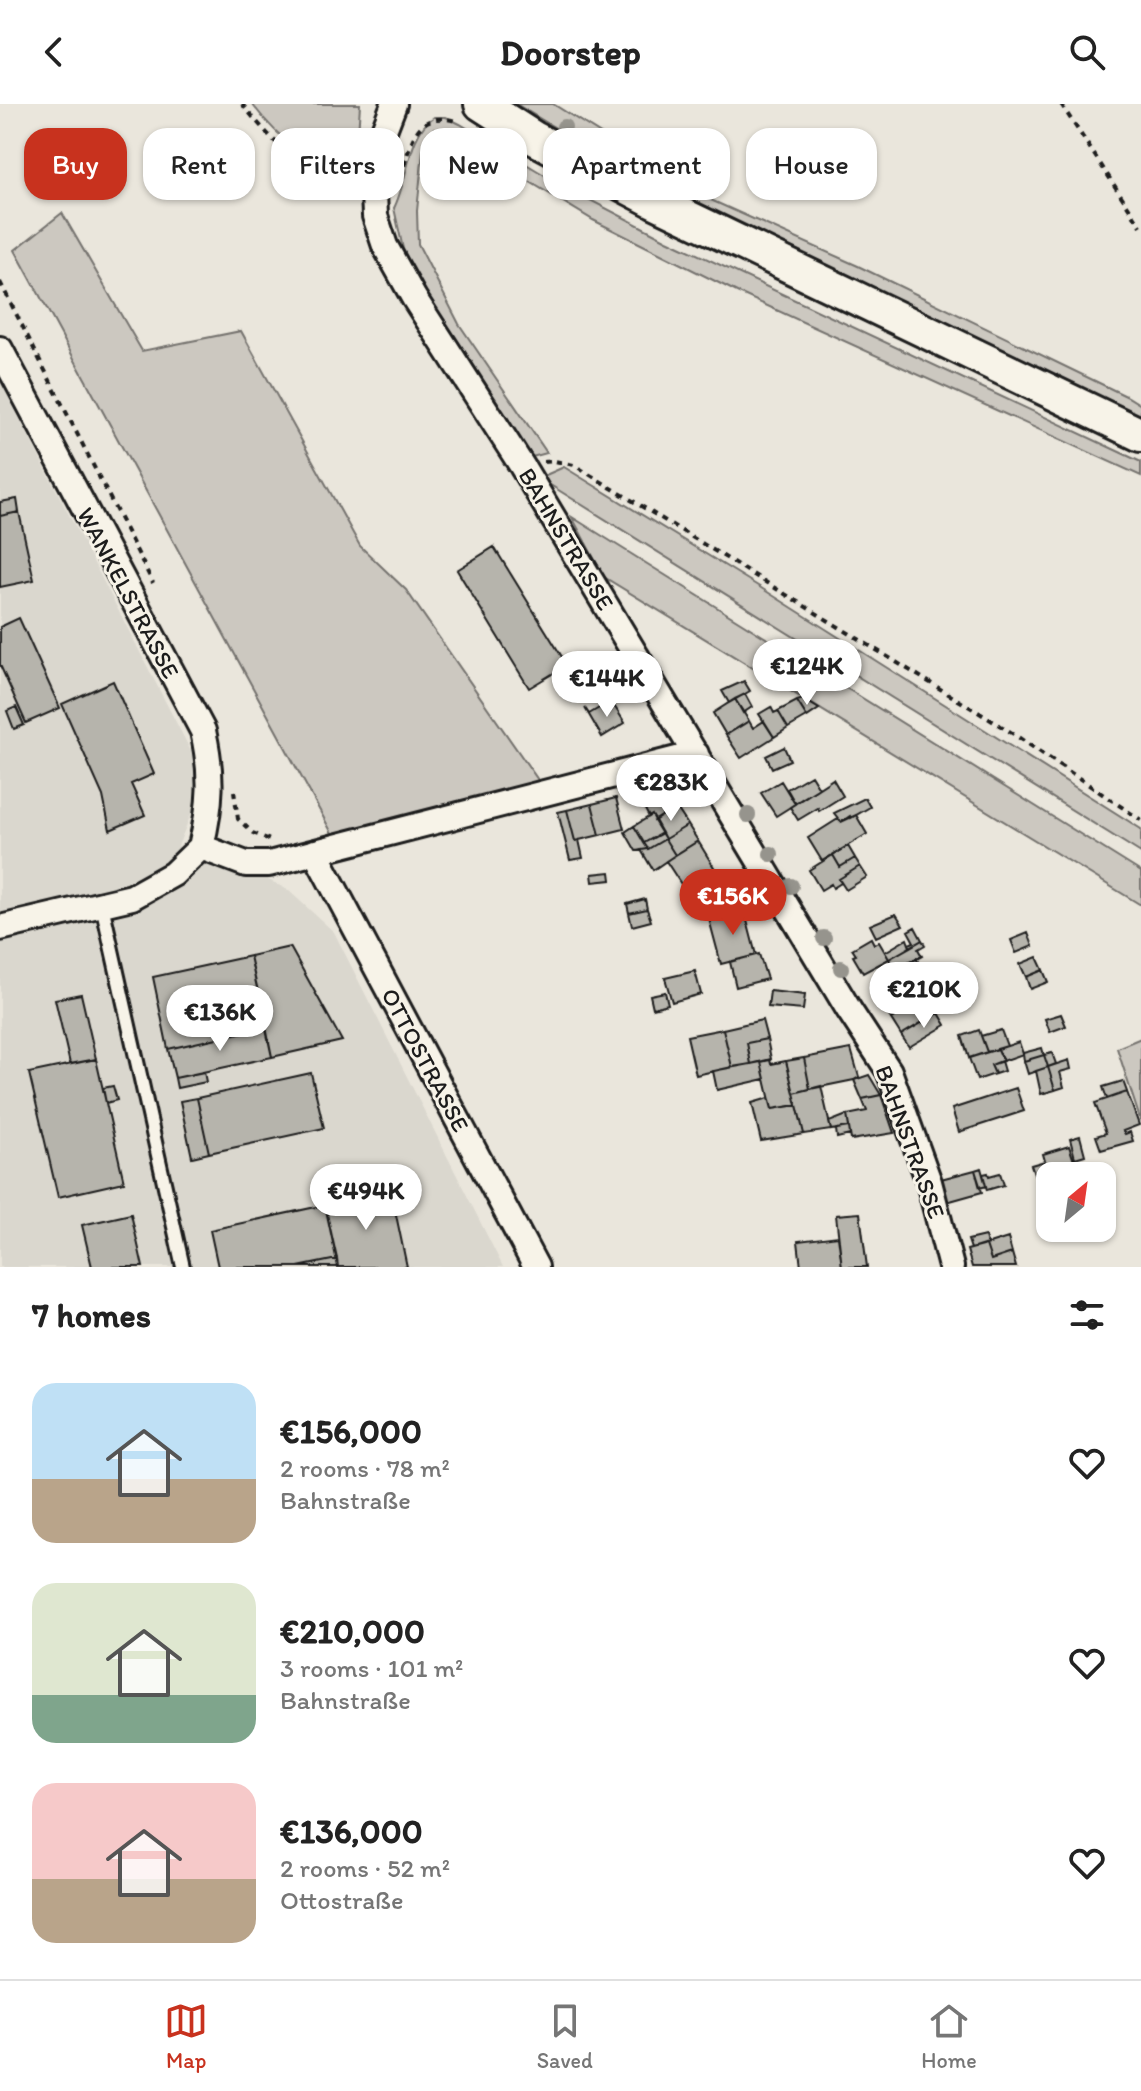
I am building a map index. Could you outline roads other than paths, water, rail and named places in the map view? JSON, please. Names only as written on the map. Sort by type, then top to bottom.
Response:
[{"type":"main road","points":[[472,114],[534,138],[654,201],[1141,435]]},
{"type":"street","name":"BAHNSTRASSE","points":[[394,104],[376,151],[372,190],[375,216],[392,259],[522,466],[849,1010],[889,1071],[929,1182],[951,1267]]},
{"type":"street","name":"WANKELSTRASSE","points":[[0,349],[176,686],[203,731],[210,762],[211,799],[201,847]]},
{"type":"street","points":[[0,928],[132,897],[173,874],[201,847],[246,864],[269,864],[696,754]]},
{"type":"street","name":"OTTOSTRASSE","points":[[315,852],[536,1267]]},
{"type":"lane","points":[[102,905],[183,1267]]}]
